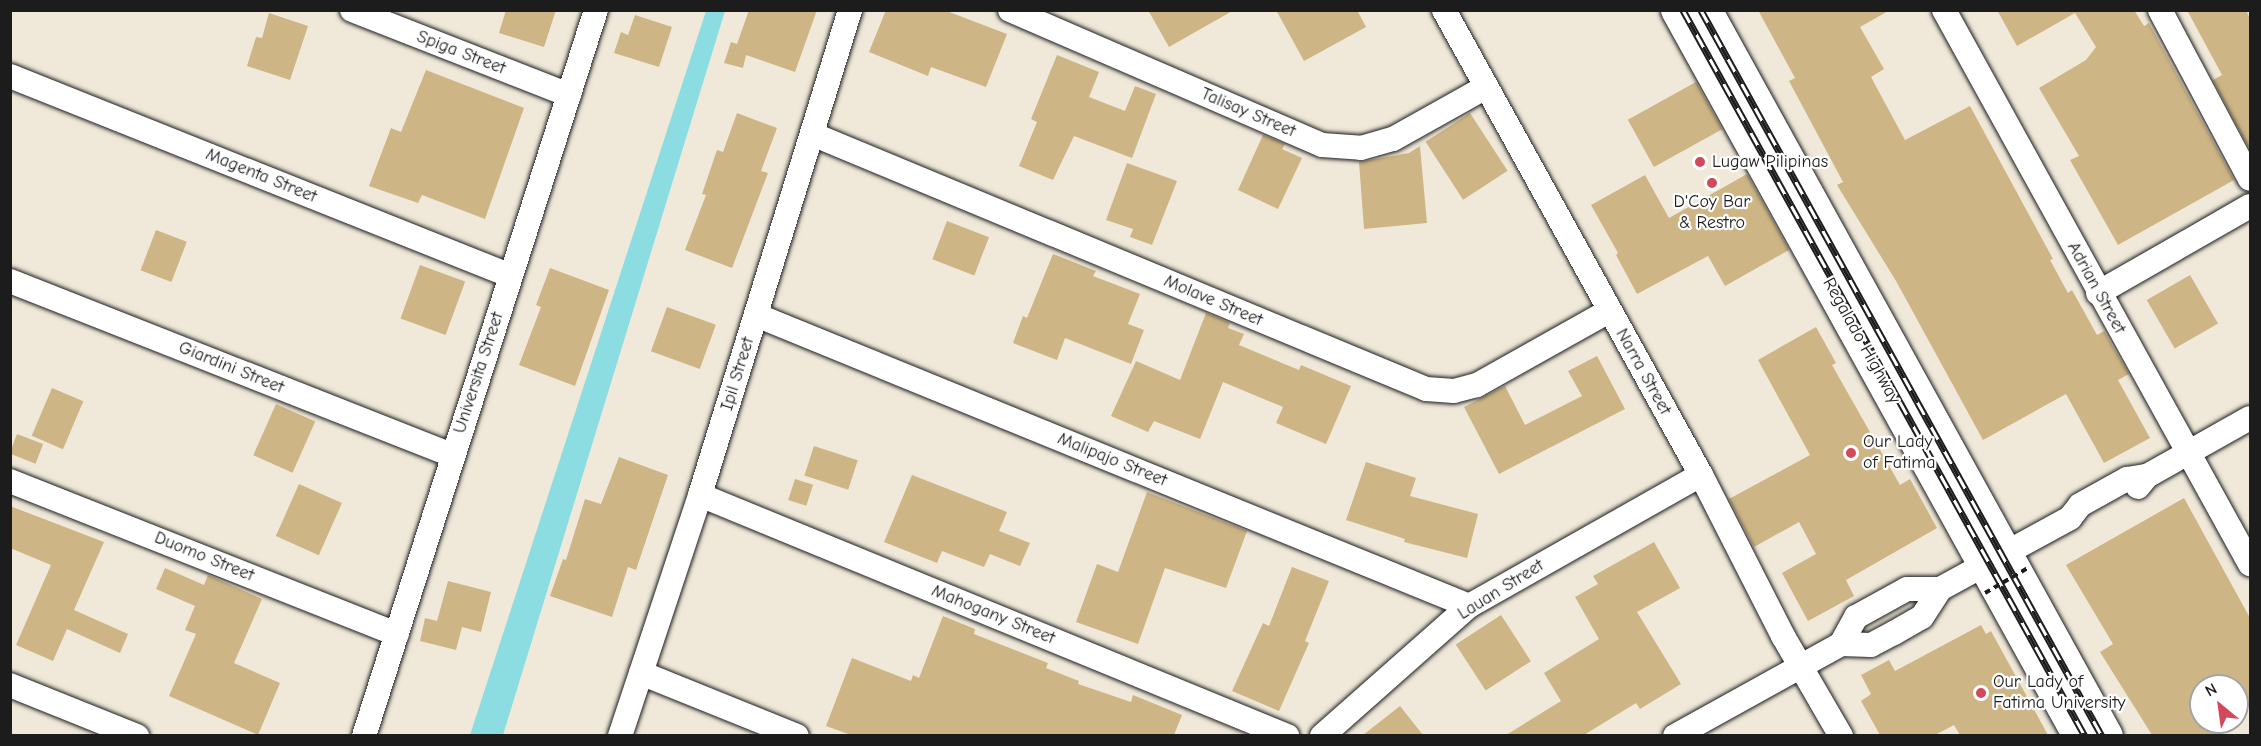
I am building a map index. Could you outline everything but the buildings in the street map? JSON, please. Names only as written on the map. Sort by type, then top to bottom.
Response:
[{"type":"main road","name":"Regalado Highway","points":[[1677,10],[2001,570],[2106,735]]},
{"type":"main road","name":"Regalado Highway","points":[[1706,10],[2001,570],[2079,735]]},
{"type":"street","name":"Spiga Street","points":[[352,10],[569,95]]},
{"type":"street","name":"Universita Street","points":[[364,735],[596,10]]},
{"type":"street","name":"Ipil Street","points":[[620,735],[700,495],[850,10]]},
{"type":"street","name":"Talisay Street","points":[[1010,10],[1046,17],[1322,145],[1361,148],[1393,139],[1486,87]]},
{"type":"street","name":"Narra Street","points":[[1444,10],[1701,475],[1800,665],[1841,735]]},
{"type":"street","name":"Adrian Street","points":[[1944,10],[2098,293],[2250,564]]},
{"type":"street","points":[[2160,10],[2250,179]]},
{"type":"street","name":"Magenta Street","points":[[10,76],[511,276]]},
{"type":"street","name":"Molave Street","points":[[812,134],[1426,389],[1454,391],[1478,385],[1609,311]]},
{"type":"street","points":[[2098,293],[2250,206]]},
{"type":"street","name":"Giardini Street","points":[[10,281],[452,455]]},
{"type":"street","name":"Malipajo Street","points":[[756,315],[1469,606]]},
{"type":"street","points":[[1840,644],[1856,617],[1907,589],[1940,589],[2001,570],[2070,518],[2087,517],[2134,491],[2147,476],[2250,418]]},
{"type":"street","name":"Lauan Street","points":[[1322,735],[1469,606],[1701,475]]},
{"type":"street","name":"Duomo Street","points":[[10,481],[397,634]]},
{"type":"street","name":"Mahogany Street","points":[[700,495],[1287,735]]},
{"type":"street","points":[[1675,735],[1840,644],[1871,645],[1894,633],[1922,617],[1940,589]]},
{"type":"street","points":[[641,673],[797,735]]},
{"type":"street","points":[[10,685],[137,735]]},
{"type":"water","points":[[706,11],[725,11],[503,735],[470,735]]},
{"type":"railway","points":[[1683,10],[2085,736]]},
{"type":"railway","points":[[1701,10],[2102,736]]},
{"type":"place","name":"Lugaw Pilipinas","points":[[1700,162]]},
{"type":"place","name":"D'Coy Bar & Restro","points":[[1712,183]]},
{"type":"place","name":"Our Lady of Fatima","points":[[1851,453]]},
{"type":"place","name":"Our Lady of Fatima University","points":[[1981,693]]}]
